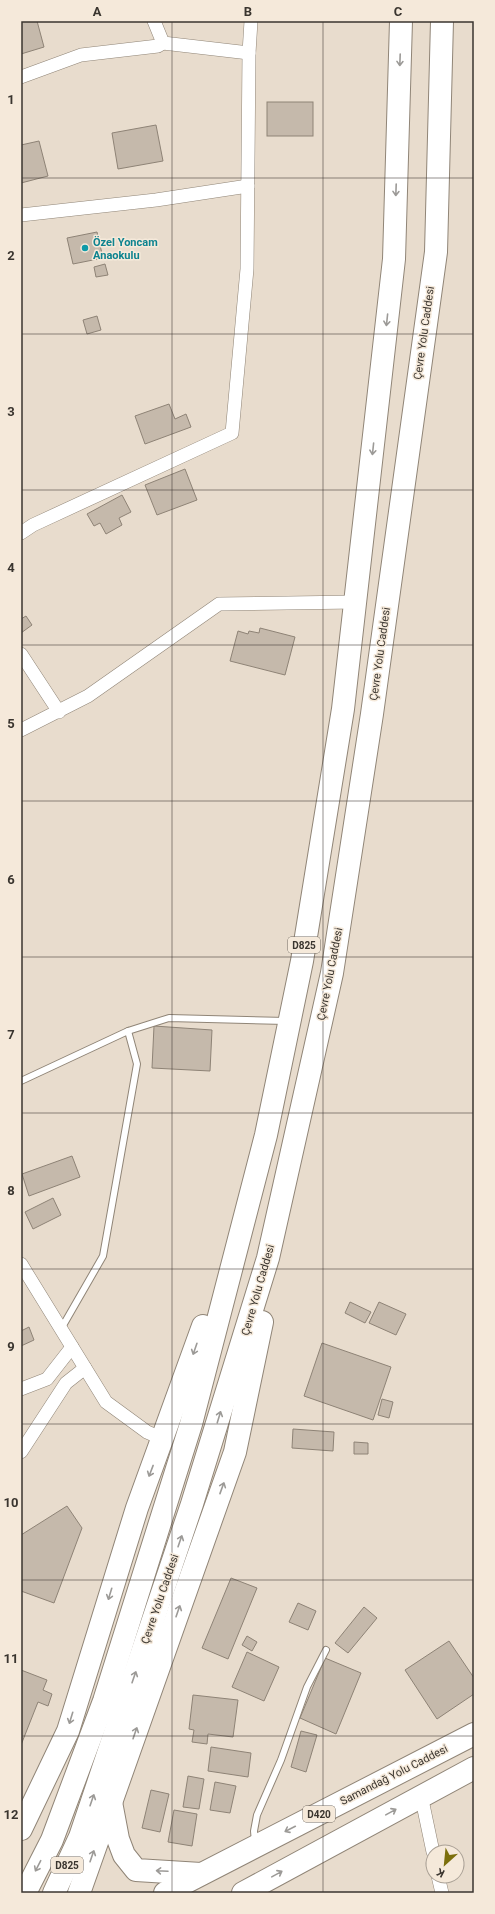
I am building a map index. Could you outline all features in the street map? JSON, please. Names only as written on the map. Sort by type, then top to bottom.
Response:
[{"type":"highway","name":"Çevre Yolu Caddesi","points":[[25,1893],[52,1840],[104,1701],[191,1424],[266,1135],[302,961],[343,709],[394,259],[401,21]]},
{"type":"highway","name":"Çevre Yolu Caddesi","points":[[54,1893],[80,1837],[192,1504],[268,1258],[332,973],[373,706],[436,252],[442,21]]},
{"type":"highway","points":[[21,1829],[68,1730],[137,1508],[216,1290],[237,1248]]},
{"type":"highway","points":[[79,1893],[235,1452],[263,1313],[268,1258]]},
{"type":"highway","name":"Samandağ Yolu Caddesi","points":[[165,1893],[474,1734]]},
{"type":"highway","points":[[243,1893],[421,1795],[474,1768]]},
{"type":"highway","points":[[111,1801],[118,1839],[124,1855],[136,1870],[201,1874]]},
{"type":"street","points":[[154,21],[163,43]]},
{"type":"street","points":[[21,534],[33,525],[232,433],[248,269],[249,53],[251,21]]},
{"type":"street","points":[[21,77],[81,54],[158,46],[163,43],[249,53]]},
{"type":"street","points":[[21,215],[156,200],[248,186]]},
{"type":"street","points":[[21,730],[88,696],[219,604],[355,602]]},
{"type":"street","points":[[21,654],[59,712]]},
{"type":"street","points":[[21,1264],[106,1402],[147,1432],[163,1439]]},
{"type":"street","points":[[21,1389],[47,1379],[72,1347]]},
{"type":"street","points":[[21,1452],[66,1383],[85,1368]]},
{"type":"street","points":[[421,1795],[431,1844]]},
{"type":"lane","points":[[21,1081],[128,1031],[169,1018],[289,1022]]},
{"type":"lane","points":[[61,1329],[103,1256],[137,1064],[128,1031]]},
{"type":"lane","points":[[256,1846],[254,1831],[257,1815],[281,1760],[307,1687],[326,1650]]},
{"type":"building","points":[[21,21],[37,21],[44,47],[21,54]]},
{"type":"building","points":[[267,102],[313,102],[313,136],[267,136]]},
{"type":"building","points":[[156,125],[163,161],[118,169],[112,133]]},
{"type":"building","points":[[39,141],[48,176],[21,183],[21,145]]},
{"type":"building","name":"Özel Yoncam Anaokulu","points":[[97,232],[103,258],[73,264],[67,238]]},
{"type":"building","points":[[105,264],[108,275],[96,277],[94,267]]},
{"type":"building","points":[[97,316],[101,330],[87,334],[83,320]]},
{"type":"building","points":[[169,404],[175,419],[186,414],[191,427],[145,444],[135,416]]},
{"type":"building","points":[[185,469],[197,500],[157,515],[145,485]]},
{"type":"building","points":[[122,495],[131,512],[119,518],[122,525],[106,534],[100,523],[94,526],[87,514]]},
{"type":"building","points":[[26,616],[32,625],[21,633],[21,619]]},
{"type":"building","points":[[260,628],[295,637],[285,675],[230,661],[238,631],[248,634],[249,631],[259,633]]},
{"type":"building","points":[[154,1026],[212,1030],[210,1071],[152,1068]]},
{"type":"building","points":[[72,1156],[80,1177],[29,1196],[22,1174]]},
{"type":"building","points":[[53,1198],[61,1215],[33,1229],[25,1212]]},
{"type":"building","points":[[350,1302],[371,1312],[365,1323],[345,1313]]},
{"type":"building","points":[[379,1302],[406,1314],[396,1335],[369,1323]]},
{"type":"building","points":[[29,1327],[34,1340],[21,1346],[21,1331]]},
{"type":"building","points":[[322,1343],[391,1367],[373,1420],[304,1396]]},
{"type":"building","points":[[382,1399],[393,1402],[389,1418],[378,1415]]},
{"type":"building","points":[[293,1429],[334,1432],[333,1451],[292,1448]]},
{"type":"building","points":[[354,1442],[368,1443],[368,1454],[354,1454]]},
{"type":"building","points":[[67,1506],[82,1528],[54,1603],[21,1591],[21,1535]]},
{"type":"building","points":[[231,1578],[257,1588],[228,1659],[202,1648]]},
{"type":"building","points":[[298,1603],[316,1611],[308,1630],[289,1622]]},
{"type":"building","points":[[364,1607],[377,1618],[348,1653],[335,1643]]},
{"type":"building","points":[[247,1636],[257,1642],[252,1651],[242,1645]]},
{"type":"building","points":[[449,1641],[474,1678],[474,1694],[437,1719],[405,1670]]},
{"type":"building","points":[[247,1652],[279,1667],[264,1701],[232,1687]]},
{"type":"building","points":[[325,1658],[361,1673],[336,1734],[300,1718]]},
{"type":"building","points":[[21,1670],[47,1680],[43,1690],[52,1694],[48,1706],[38,1702],[21,1745]]},
{"type":"building","points":[[193,1695],[238,1700],[233,1737],[208,1734],[207,1744],[192,1742],[194,1730],[189,1729]]},
{"type":"building","points":[[301,1731],[317,1735],[306,1772],[291,1767]]},
{"type":"building","points":[[211,1747],[251,1753],[248,1777],[208,1771]]},
{"type":"building","points":[[188,1776],[204,1779],[199,1809],[183,1807]]},
{"type":"building","points":[[215,1782],[236,1786],[230,1813],[210,1810]]},
{"type":"building","points":[[151,1790],[169,1794],[160,1832],[142,1828]]},
{"type":"building","points":[[174,1810],[197,1814],[192,1846],[168,1842]]},
{"type":"place","name":"Özel Yoncam Anaokulu","points":[[85,248]]}]
